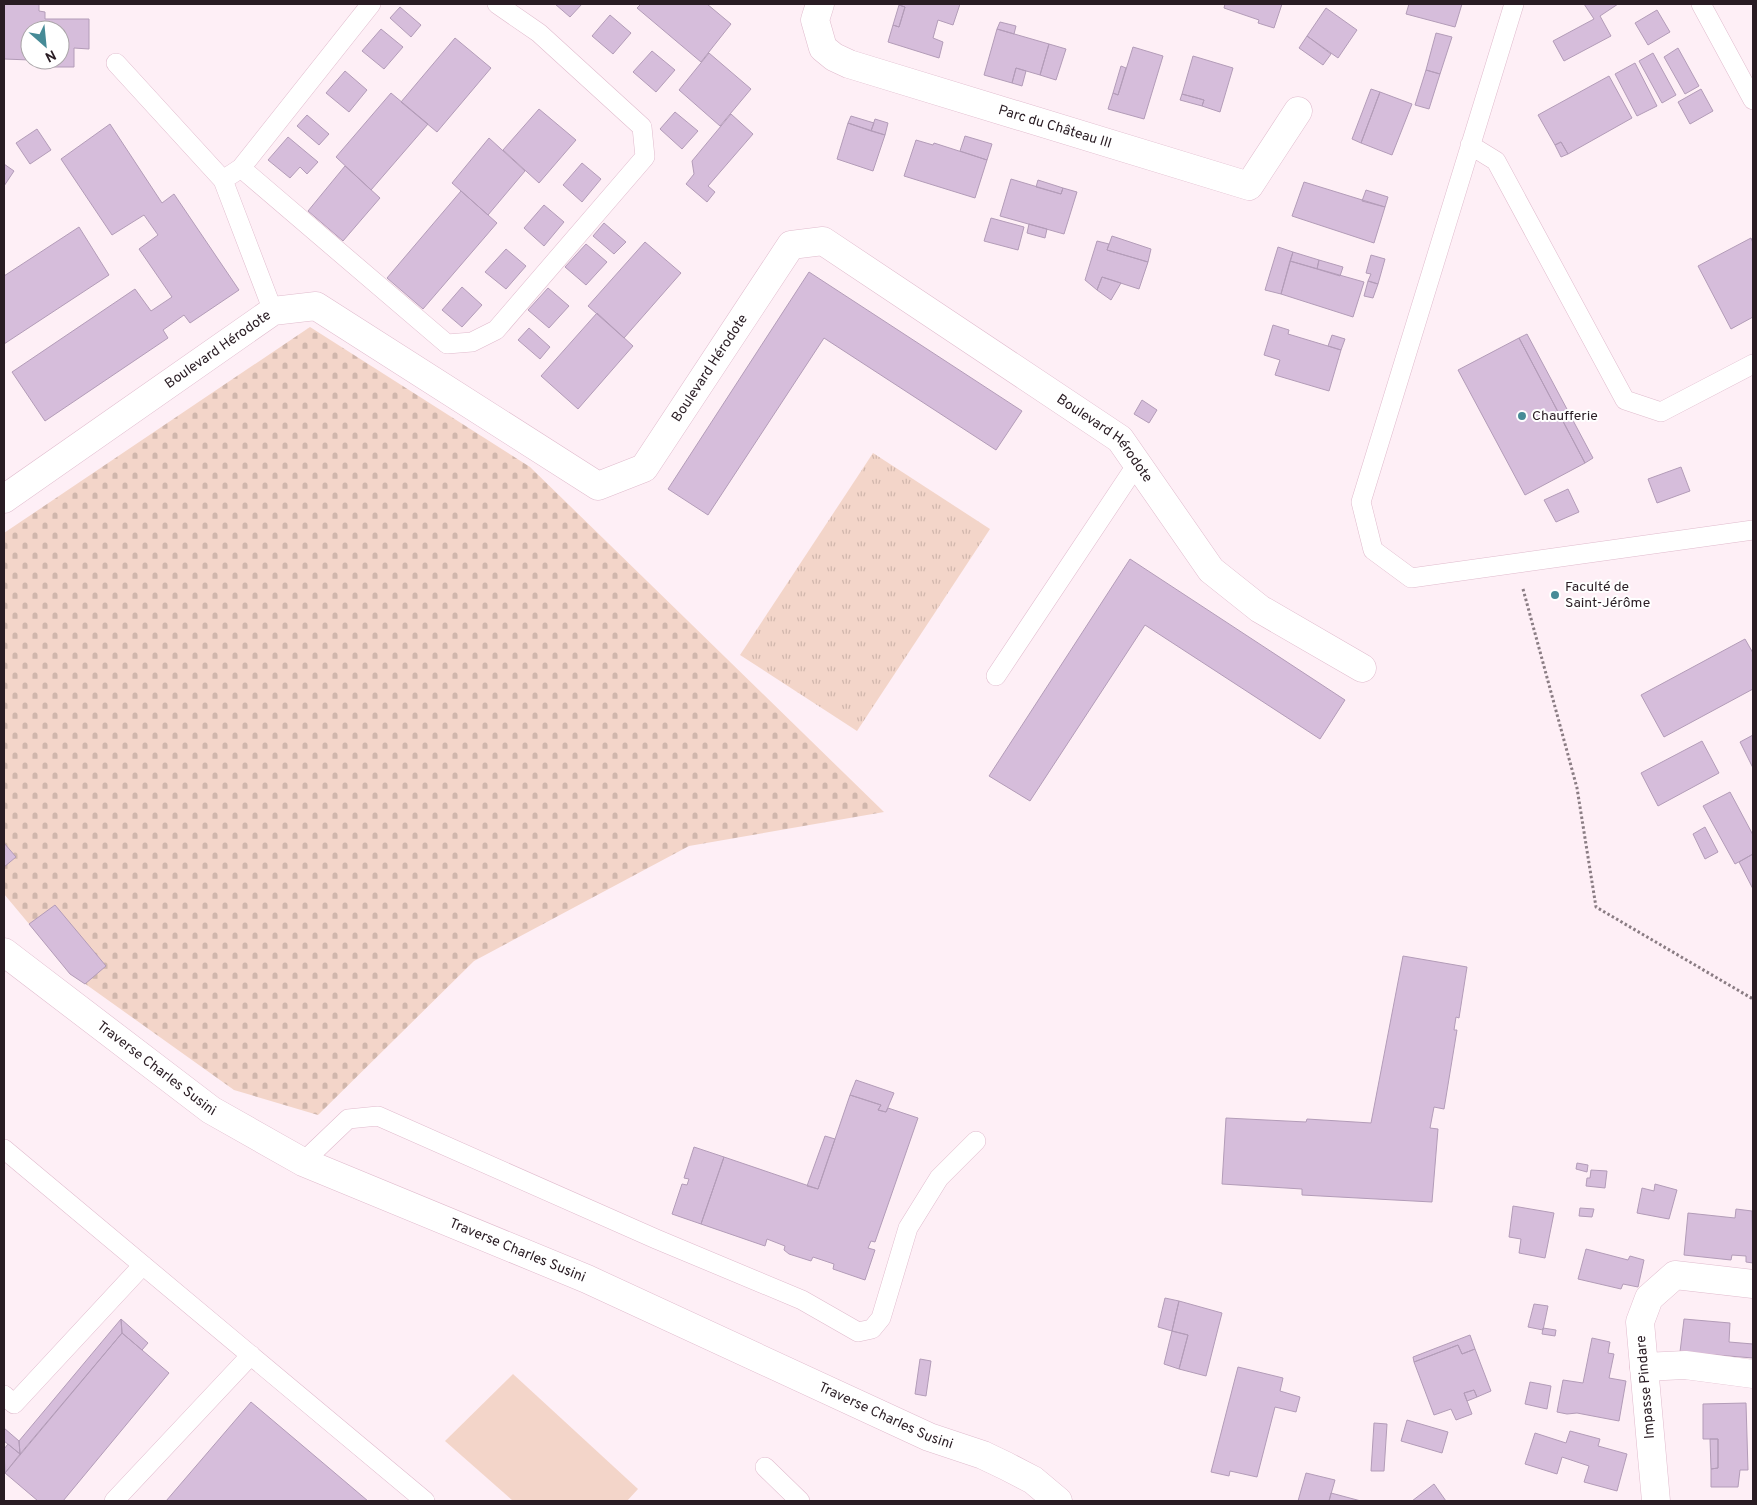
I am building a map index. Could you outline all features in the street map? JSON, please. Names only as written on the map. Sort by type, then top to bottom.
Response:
[{"type":"street","name":"Parc du Château III","points":[[820,4],[815,20],[823,48],[834,58],[1249,186],[1298,111]]},
{"type":"street","name":"Boulevard Hérodote","points":[[4,499],[273,311],[316,306],[598,486],[644,468],[791,245],[823,242],[1120,439],[1212,570],[1260,609],[1362,668]]},
{"type":"street","name":"Traverse Charles Susini","points":[[4,952],[211,1110],[303,1162],[587,1279],[929,1437],[983,1455],[1033,1480],[1058,1501]]},
{"type":"street","name":"Impasse Pindare","points":[[1656,1501],[1640,1322],[1649,1298],[1674,1275],[1753,1284]]},
{"type":"street","points":[[1644,1367],[1685,1365],[1753,1374]]},
{"type":"lane","points":[[223,180],[240,168],[371,4]]},
{"type":"lane","points":[[240,168],[448,344],[472,342],[496,330],[645,158],[642,127],[539,33],[497,4]]},
{"type":"lane","points":[[1514,4],[1361,502],[1373,550],[1411,578],[1753,530]]},
{"type":"lane","points":[[1701,4],[1753,100]]},
{"type":"lane","points":[[116,63],[223,180],[273,311]]},
{"type":"lane","points":[[1470,145],[1496,161],[1625,400],[1661,412],[1753,364]]},
{"type":"lane","points":[[996,676],[1137,464]]},
{"type":"lane","points":[[303,1162],[348,1118],[378,1116],[647,1235],[802,1300],[858,1332],[872,1329],[881,1318],[908,1228],[939,1178],[976,1141]]},
{"type":"lane","points":[[4,1149],[425,1501]]},
{"type":"lane","points":[[4,1395],[14,1404],[144,1265]]},
{"type":"lane","points":[[114,1501],[251,1355]]},
{"type":"lane","points":[[765,1467],[800,1501]]},
{"type":"path","points":[[1516,564],[1577,788],[1596,907],[1753,999]]},
{"type":"green space","points":[[310,327],[530,467],[884,812],[689,846],[474,961],[318,1115],[234,1090],[70,973],[4,894],[4,533]]},
{"type":"green space","points":[[873,453],[990,529],[857,731],[740,655]]},
{"type":"green space","points":[[513,1374],[638,1489],[627,1501],[513,1501],[445,1441]]},
{"type":"building","points":[[4,4],[39,4],[39,11],[45,12],[45,19],[89,19],[89,49],[74,48],[74,67],[70,67],[70,20],[20,20],[20,60],[4,59]]},
{"type":"building","points":[[555,4],[582,4],[570,17]]},
{"type":"building","points":[[641,4],[707,4],[731,24],[701,62],[637,8]]},
{"type":"building","points":[[900,4],[960,4],[953,25],[938,20],[933,38],[943,42],[939,58],[888,42],[893,25],[899,27],[905,7]]},
{"type":"building","points":[[1225,4],[1282,4],[1274,28],[1258,23],[1259,20],[1224,8]]},
{"type":"building","points":[[1409,4],[1462,4],[1455,27],[1406,14]]},
{"type":"building","points":[[1584,4],[1618,4],[1600,16],[1611,36],[1564,61],[1553,41],[1594,19]]},
{"type":"building","points":[[899,5],[905,7],[899,27],[893,25]]},
{"type":"building","points":[[400,7],[421,25],[411,37],[390,18]]},
{"type":"building","points":[[1326,8],[1357,30],[1338,58],[1307,36]]},
{"type":"building","points":[[1657,10],[1670,32],[1648,45],[1635,23]]},
{"type":"building","points":[[610,15],[631,33],[613,54],[592,36]]},
{"type":"building","points":[[1000,22],[1016,26],[1014,34],[997,29]]},
{"type":"building","points":[[381,29],[403,47],[384,69],[362,51]]},
{"type":"building","points":[[997,29],[1049,44],[1040,75],[1016,68],[1012,83],[984,75]]},
{"type":"building","points":[[1436,33],[1452,37],[1440,74],[1426,70]]},
{"type":"building","points":[[1307,36],[1331,54],[1323,65],[1299,48]]},
{"type":"building","points":[[455,38],[491,68],[437,132],[401,102]]},
{"type":"building","points":[[1049,44],[1066,49],[1056,80],[1040,75]]},
{"type":"building","points":[[1133,47],[1163,56],[1144,119],[1108,109],[1113,93],[1118,95]]},
{"type":"building","points":[[1678,48],[1699,86],[1685,94],[1664,57]]},
{"type":"building","points":[[652,51],[675,70],[656,92],[633,72]]},
{"type":"building","points":[[709,53],[751,89],[720,126],[679,90]]},
{"type":"building","points":[[1653,53],[1676,95],[1662,103],[1639,61]]},
{"type":"building","points":[[1193,56],[1233,68],[1220,112],[1202,106],[1204,100],[1182,94]]},
{"type":"building","points":[[1635,63],[1657,106],[1637,116],[1615,74]]},
{"type":"building","points":[[1121,66],[1126,68],[1118,95],[1113,93]]},
{"type":"building","points":[[1016,68],[1026,71],[1022,86],[1012,83]]},
{"type":"building","points":[[1426,70],[1440,74],[1429,109],[1415,105]]},
{"type":"building","points":[[345,71],[367,90],[349,112],[326,93]]},
{"type":"building","points":[[1609,76],[1632,118],[1568,154],[1561,142],[1555,145],[1538,115]]},
{"type":"building","points":[[1371,89],[1380,92],[1361,143],[1352,139]]},
{"type":"building","points":[[1701,89],[1713,111],[1690,124],[1678,102]]},
{"type":"building","points":[[1380,92],[1412,104],[1392,155],[1361,143]]},
{"type":"building","points":[[391,93],[428,124],[371,190],[336,157]]},
{"type":"building","points":[[1182,94],[1204,100],[1202,106],[1180,100]]},
{"type":"building","points":[[539,109],[576,140],[539,183],[503,150]]},
{"type":"building","points":[[675,112],[698,131],[682,149],[660,129]]},
{"type":"building","points":[[731,114],[753,134],[708,186],[715,192],[707,202],[686,184],[694,174],[692,161]]},
{"type":"building","points":[[307,115],[329,134],[319,145],[297,126]]},
{"type":"building","points":[[851,116],[874,123],[871,131],[848,123]]},
{"type":"building","points":[[875,119],[888,123],[885,135],[871,131]]},
{"type":"building","points":[[848,123],[885,135],[873,171],[837,159]]},
{"type":"building","points":[[110,124],[162,203],[174,194],[239,290],[190,323],[184,315],[163,330],[168,338],[45,421],[12,372],[135,289],[151,311],[172,297],[139,249],[158,235],[144,215],[112,235],[61,159]]},
{"type":"building","points":[[37,129],[51,150],[30,164],[16,143]]},
{"type":"building","points":[[965,136],[992,144],[987,160],[960,151]]},
{"type":"building","points":[[288,137],[318,162],[307,174],[300,167],[290,178],[268,160]]},
{"type":"building","points":[[489,138],[525,171],[488,215],[452,183]]},
{"type":"building","points":[[916,140],[933,145],[934,143],[987,160],[975,198],[904,176]]},
{"type":"building","points":[[1561,142],[1568,154],[1561,157],[1555,145]]},
{"type":"building","points":[[582,163],[601,179],[582,202],[563,185]]},
{"type":"building","points":[[4,164],[14,171],[4,186]]},
{"type":"building","points":[[345,166],[380,198],[343,241],[308,211]]},
{"type":"building","points":[[1011,179],[1061,194],[1063,188],[1077,192],[1064,234],[1000,216]]},
{"type":"building","points":[[1038,180],[1063,188],[1061,194],[1036,187]]},
{"type":"building","points":[[1304,182],[1385,207],[1374,243],[1292,216]]},
{"type":"building","points":[[1366,190],[1388,197],[1385,207],[1362,201]]},
{"type":"building","points":[[461,191],[497,223],[423,309],[387,278]]},
{"type":"building","points":[[544,205],[564,222],[544,246],[524,228]]},
{"type":"building","points":[[991,218],[1024,227],[1018,250],[984,241]]},
{"type":"building","points":[[604,223],[626,242],[614,254],[593,236]]},
{"type":"building","points":[[1029,224],[1047,229],[1045,238],[1027,233]]},
{"type":"building","points":[[79,227],[109,275],[4,344],[4,276]]},
{"type":"building","points":[[1112,236],[1151,249],[1148,262],[1107,250]]},
{"type":"building","points":[[1751,238],[1753,243],[1753,317],[1731,329],[1698,266]]},
{"type":"building","points":[[1097,241],[1109,244],[1107,250],[1148,262],[1139,289],[1102,277],[1097,290],[1085,280]]},
{"type":"building","points":[[645,242],[681,273],[624,338],[588,306]]},
{"type":"building","points":[[586,244],[607,262],[586,285],[565,267]]},
{"type":"building","points":[[1278,247],[1293,252],[1281,294],[1265,290]]},
{"type":"building","points":[[506,249],[526,266],[506,289],[485,272]]},
{"type":"building","points":[[1293,252],[1319,260],[1317,269],[1290,261]]},
{"type":"building","points":[[1371,255],[1385,259],[1378,284],[1368,281],[1371,274],[1366,273]]},
{"type":"building","points":[[1319,260],[1343,267],[1340,276],[1317,269]]},
{"type":"building","points":[[1290,261],[1364,282],[1353,317],[1281,294]]},
{"type":"building","points":[[809,272],[1022,411],[996,450],[824,338],[708,515],[668,489]]},
{"type":"building","points":[[1102,277],[1121,283],[1111,300],[1097,290]]},
{"type":"building","points":[[1368,281],[1378,284],[1373,298],[1364,296]]},
{"type":"building","points":[[462,287],[482,305],[462,327],[442,310]]},
{"type":"building","points":[[548,288],[569,306],[549,328],[528,310]]},
{"type":"building","points":[[597,313],[633,346],[578,409],[541,376]]},
{"type":"building","points":[[1273,325],[1289,330],[1288,334],[1341,350],[1329,391],[1275,375],[1280,360],[1264,355]]},
{"type":"building","points":[[529,328],[550,347],[540,359],[518,340]]},
{"type":"building","points":[[1527,334],[1593,458],[1585,463],[1519,338]]},
{"type":"building","points":[[1332,335],[1345,339],[1341,350],[1328,346]]},
{"type":"building","name":"Chaufferie","points":[[1519,338],[1585,463],[1525,495],[1458,370]]},
{"type":"building","points":[[1142,400],[1157,410],[1149,423],[1134,414]]},
{"type":"building","points":[[1681,467],[1690,491],[1657,503],[1648,479]]},
{"type":"building","points":[[1568,489],[1579,512],[1556,522],[1544,500]]},
{"type":"building","points":[[1130,559],[1345,700],[1320,739],[1145,625],[1030,801],[989,776]]},
{"type":"building","points":[[1745,639],[1753,653],[1753,689],[1664,737],[1641,695]]},
{"type":"building","points":[[1753,735],[1753,768],[1740,742]]},
{"type":"building","points":[[1702,741],[1719,773],[1658,806],[1641,773]]},
{"type":"building","points":[[1730,792],[1753,835],[1753,854],[1735,864],[1703,806]]},
{"type":"building","points":[[1705,827],[1718,852],[1705,859],[1693,834]]},
{"type":"building","points":[[4,843],[16,857],[4,867]]},
{"type":"building","points":[[1753,854],[1753,889],[1739,862]]},
{"type":"building","points":[[55,905],[106,966],[85,984],[70,974],[29,924]]},
{"type":"building","points":[[1403,956],[1467,967],[1459,1018],[1456,1017],[1454,1030],[1457,1030],[1444,1109],[1434,1107],[1430,1128],[1438,1129],[1432,1202],[1302,1195],[1302,1189],[1222,1184],[1226,1118],[1306,1122],[1307,1119],[1371,1123]]},
{"type":"building","points":[[856,1080],[894,1093],[886,1112],[878,1110],[881,1105],[850,1095]]},
{"type":"building","points":[[850,1095],[881,1105],[878,1110],[886,1112],[888,1108],[918,1118],[875,1242],[871,1241],[868,1248],[875,1250],[865,1280],[833,1269],[834,1264],[813,1257],[811,1261],[789,1254],[784,1250],[785,1246],[767,1239],[765,1246],[701,1224],[724,1157],[818,1189]]},
{"type":"building","points":[[825,1136],[835,1139],[818,1189],[807,1186]]},
{"type":"building","points":[[694,1147],[724,1157],[701,1224],[672,1214],[682,1184],[687,1185],[689,1179],[684,1178]]},
{"type":"building","points":[[1577,1163],[1588,1165],[1587,1172],[1576,1169]]},
{"type":"building","points":[[1591,1170],[1607,1171],[1605,1188],[1586,1186]]},
{"type":"building","points":[[1655,1184],[1677,1190],[1669,1219],[1637,1213],[1642,1188],[1654,1191]]},
{"type":"building","points":[[1513,1206],[1554,1213],[1545,1258],[1519,1253],[1521,1239],[1509,1237]]},
{"type":"building","points":[[1580,1208],[1594,1209],[1592,1217],[1579,1216]]},
{"type":"building","points":[[1736,1209],[1752,1211],[1753,1263],[1746,1262],[1746,1256],[1732,1255],[1731,1260],[1684,1255],[1688,1213],[1735,1218]]},
{"type":"building","points":[[1586,1249],[1628,1260],[1630,1256],[1644,1260],[1638,1287],[1623,1284],[1621,1289],[1578,1279]]},
{"type":"building","points":[[1165,1298],[1179,1301],[1172,1331],[1158,1327]]},
{"type":"building","points":[[1179,1301],[1222,1313],[1206,1376],[1179,1369],[1188,1335],[1172,1331]]},
{"type":"building","points":[[1534,1304],[1548,1306],[1543,1330],[1528,1327]]},
{"type":"building","points":[[121,1319],[122,1333],[20,1454],[19,1441]]},
{"type":"building","points":[[121,1319],[148,1343],[142,1350],[122,1333]]},
{"type":"building","points":[[1684,1319],[1730,1323],[1729,1342],[1753,1344],[1753,1358],[1680,1352]]},
{"type":"building","points":[[1543,1328],[1556,1330],[1555,1336],[1542,1334]]},
{"type":"building","points":[[1172,1331],[1188,1335],[1179,1369],[1164,1364]]},
{"type":"building","points":[[122,1333],[169,1373],[63,1501],[38,1501],[5,1473]]},
{"type":"building","points":[[1470,1335],[1475,1349],[1462,1354],[1458,1345],[1414,1362],[1413,1357]]},
{"type":"building","points":[[1592,1338],[1610,1342],[1608,1353],[1614,1354],[1609,1378],[1626,1381],[1619,1421],[1577,1413],[1557,1412],[1563,1380],[1583,1383]]},
{"type":"building","points":[[1458,1345],[1462,1354],[1475,1349],[1491,1391],[1477,1397],[1474,1390],[1464,1393],[1472,1414],[1456,1420],[1451,1409],[1434,1415],[1414,1362]]},
{"type":"building","points":[[920,1359],[931,1361],[926,1396],[915,1394]]},
{"type":"building","points":[[1238,1367],[1283,1378],[1280,1391],[1300,1397],[1296,1412],[1275,1407],[1257,1477],[1230,1471],[1229,1476],[1211,1472]]},
{"type":"building","points":[[1530,1382],[1551,1386],[1547,1409],[1525,1404]]},
{"type":"building","points":[[1474,1390],[1477,1397],[1467,1401],[1464,1393]]},
{"type":"building","points":[[251,1402],[368,1501],[166,1501]]},
{"type":"building","points":[[1746,1403],[1748,1470],[1740,1470],[1738,1487],[1711,1487],[1711,1469],[1718,1468],[1718,1439],[1703,1439],[1703,1404]]},
{"type":"building","points":[[1407,1420],[1448,1432],[1442,1453],[1401,1441]]},
{"type":"building","points":[[1374,1423],[1387,1424],[1384,1471],[1371,1471]]},
{"type":"building","points":[[4,1428],[19,1441],[20,1454],[4,1441]]},
{"type":"building","points":[[1570,1431],[1600,1439],[1598,1446],[1627,1454],[1617,1491],[1584,1482],[1589,1466],[1562,1457],[1557,1474],[1525,1464],[1535,1433],[1566,1443]]},
{"type":"building","points":[[1710,1439],[1718,1439],[1718,1468],[1711,1469]]},
{"type":"building","points":[[8,1444],[20,1454],[5,1473],[4,1449]]},
{"type":"building","points":[[1306,1473],[1335,1480],[1329,1501],[1298,1501]]},
{"type":"building","points":[[1434,1484],[1446,1501],[1412,1501]]},
{"type":"building","points":[[1331,1493],[1361,1501],[1329,1501]]},
{"type":"place","name":"Chaufferie","points":[[1522,416]]},
{"type":"place","name":"Faculté de Saint-Jérôme","points":[[1555,595]]}]
